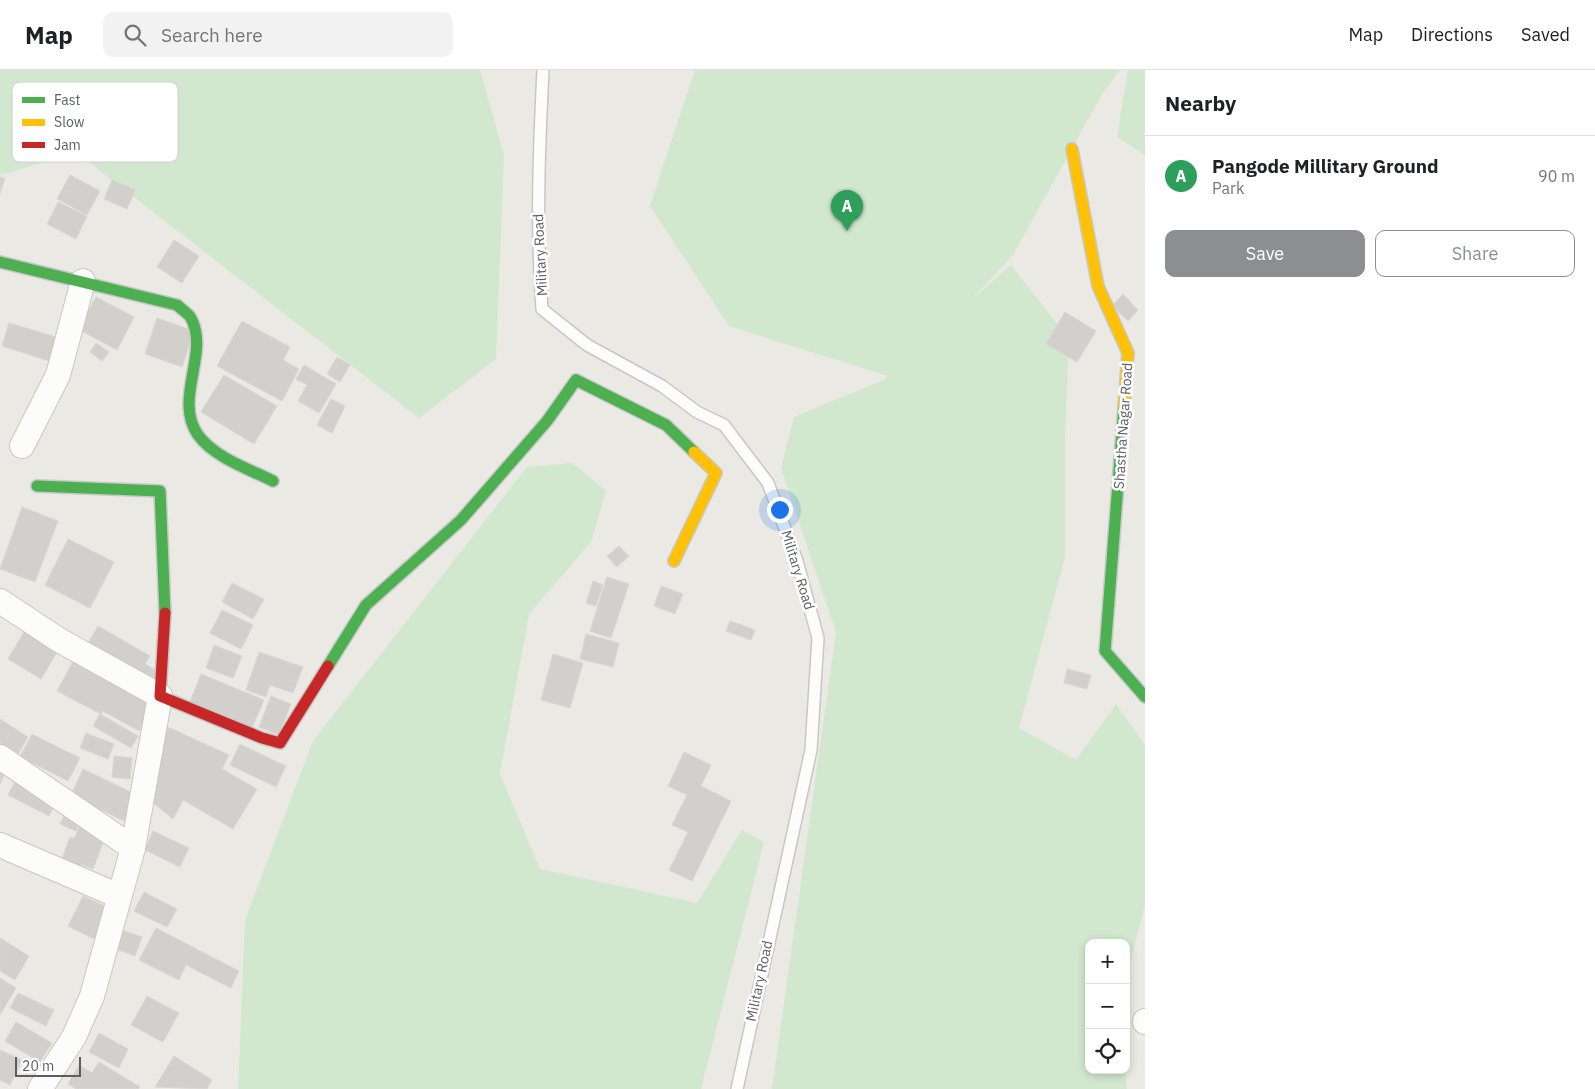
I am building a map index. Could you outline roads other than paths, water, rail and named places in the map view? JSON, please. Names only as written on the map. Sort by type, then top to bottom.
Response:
[{"type":"street","name":"Shastha Nagar Road","points":[[1072,149],[1098,286],[1128,353],[1105,652],[1145,697]]},
{"type":"street","points":[[0,262],[177,305],[190,316],[195,330],[190,388],[190,416],[198,434],[212,448],[273,481]]},
{"type":"street","points":[[22,446],[58,375],[83,281]]},
{"type":"street","points":[[0,601],[59,640],[160,696],[262,738],[280,743],[366,605],[461,520],[547,421],[576,380],[666,425],[716,473],[674,561]]},
{"type":"street","points":[[38,486],[160,491],[166,618],[160,696],[133,848],[92,996],[74,1037],[40,1089]]},
{"type":"street","points":[[0,757],[133,848]]},
{"type":"street","points":[[0,845],[119,896]]},
{"type":"lane","name":"Military Road","points":[[543,70],[538,172],[538,247],[542,309],[587,345],[662,386],[698,412],[724,425],[768,483],[797,561],[818,638],[811,750],[737,1089]]},
{"type":"place","name":"Pangode Millitary Ground","points":[[847,231]]}]
